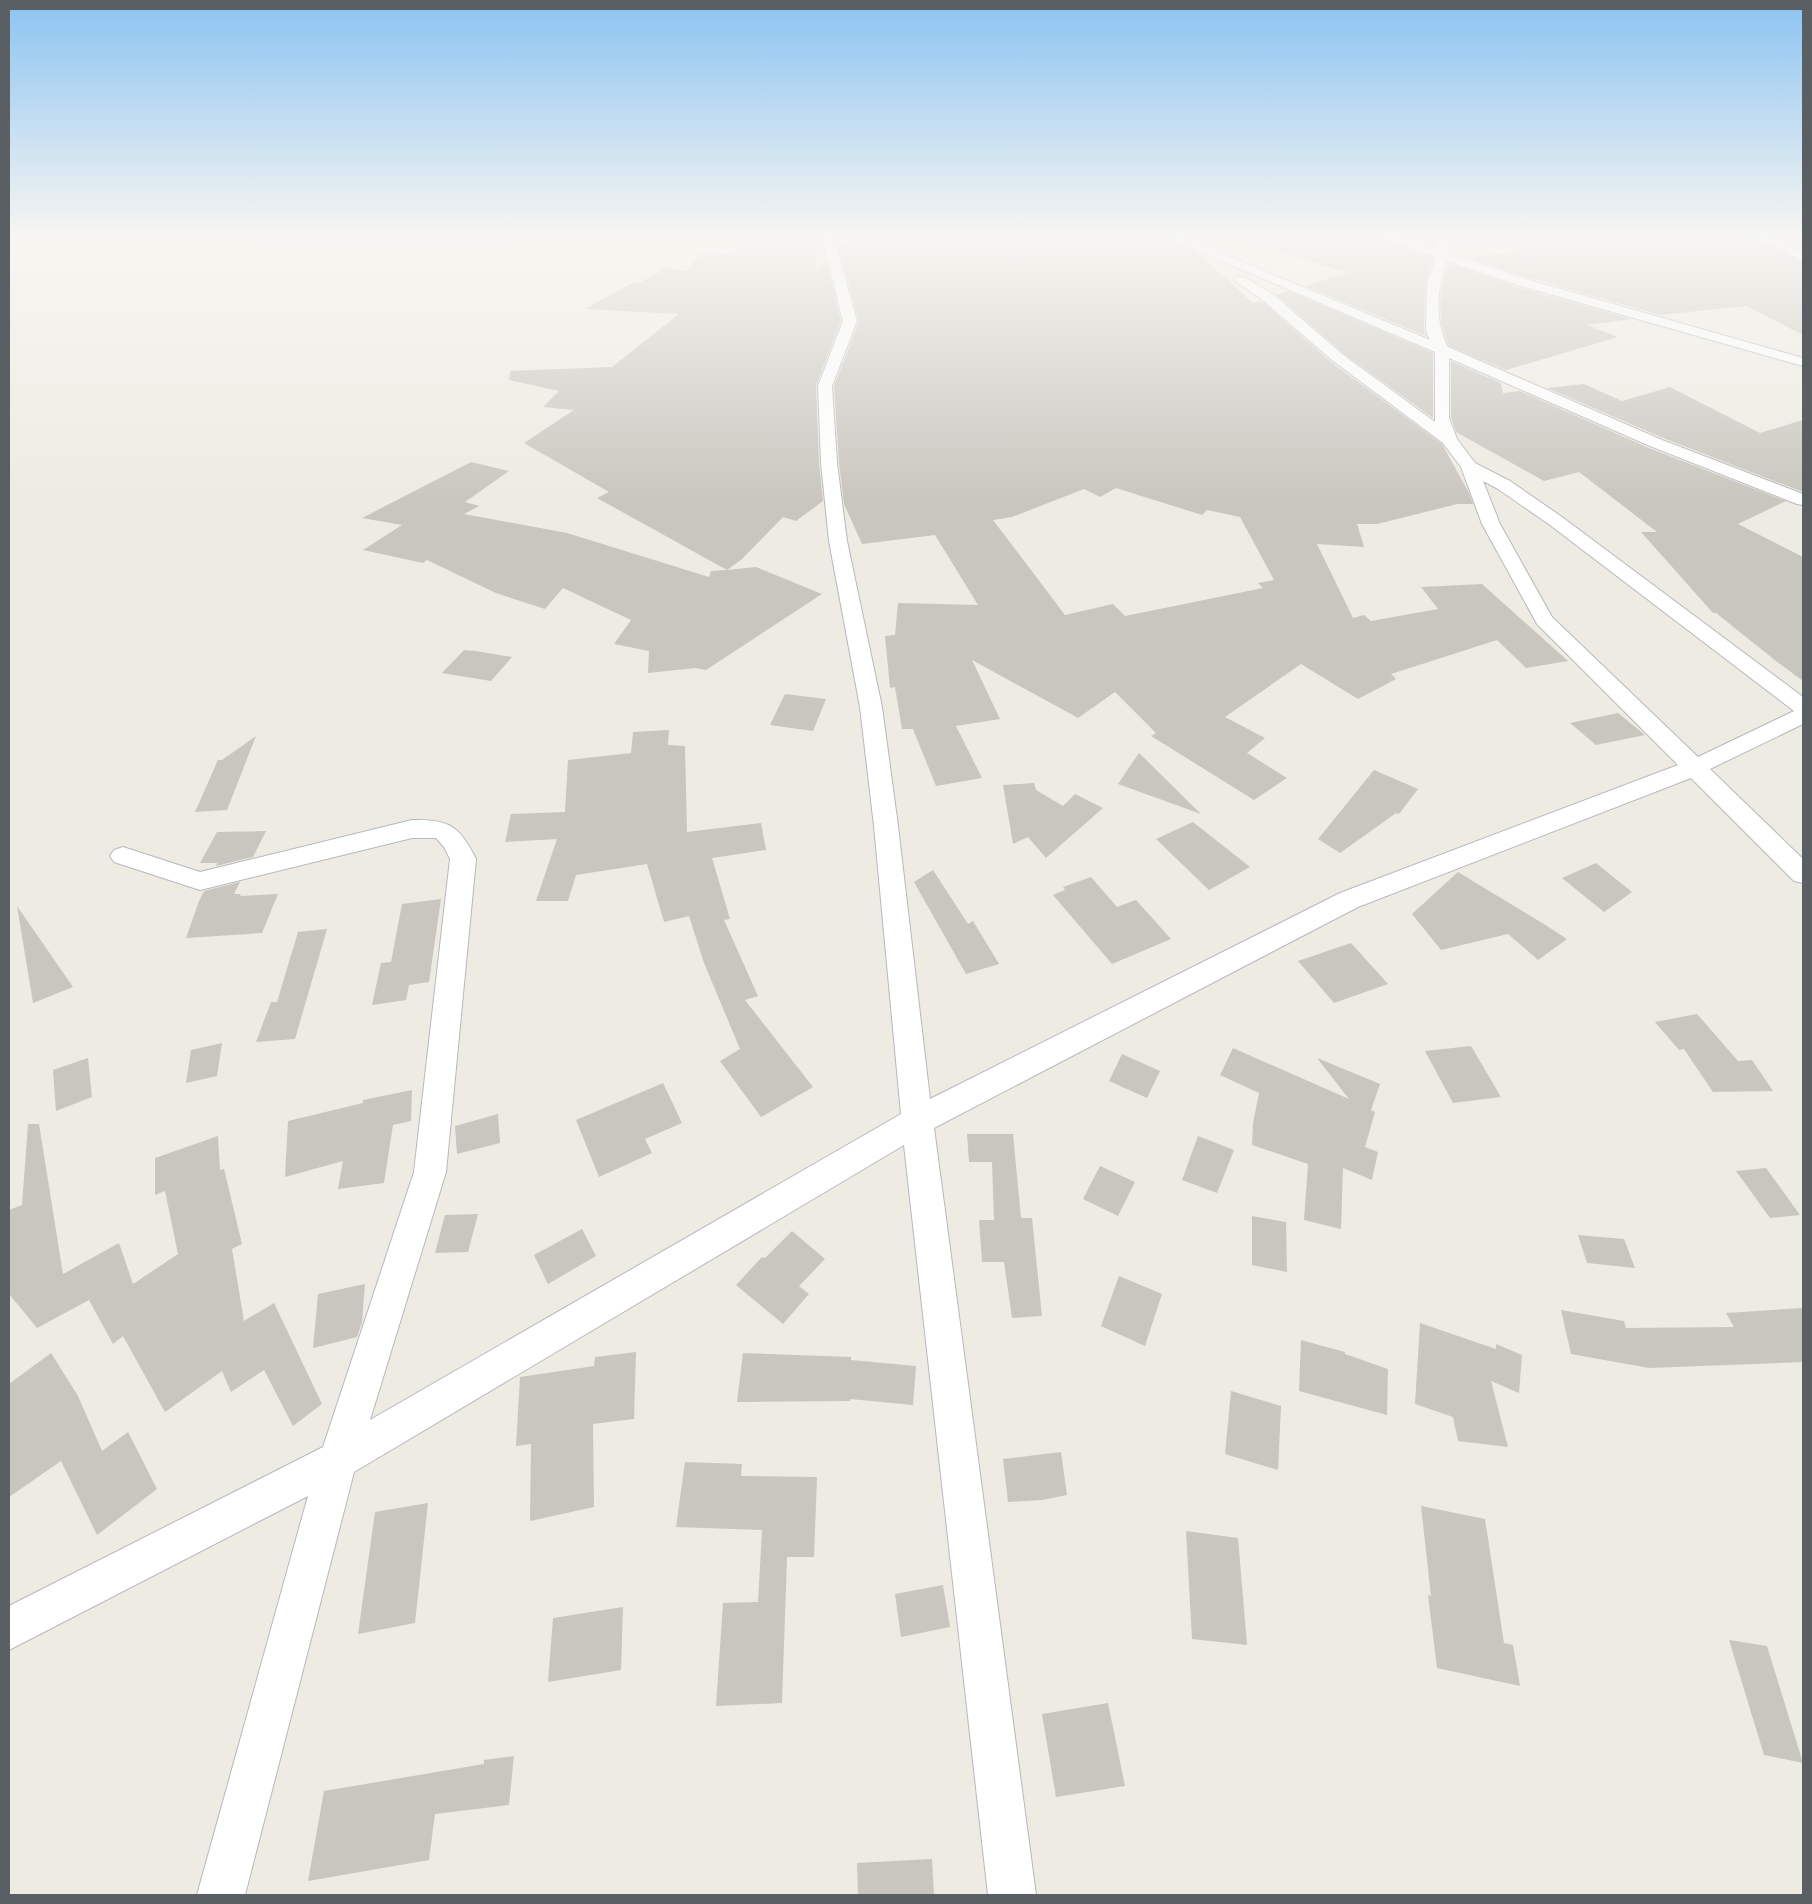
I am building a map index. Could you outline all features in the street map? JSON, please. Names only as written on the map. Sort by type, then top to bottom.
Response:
[{"type":"street","points":[[850,323],[825,386],[829,463],[838,540],[872,716],[886,826],[917,1121],[1012,1895]]},
{"type":"street","points":[[1298,323],[1337,356],[1450,440]]},
{"type":"street","points":[[1377,323],[1656,443],[1803,500]]},
{"type":"street","points":[[1433,323],[1433,331],[1442,350],[1441,418],[1450,440],[1469,467],[1491,524],[1544,620],[1803,874]]},
{"type":"street","points":[[1665,323],[1803,362]]},
{"type":"street","points":[[1469,467],[1504,485],[1556,521],[1803,707]]},
{"type":"street","points":[[9,1629],[338,1460],[917,1121],[1349,900],[1694,768],[1803,715]]},
{"type":"street","points":[[123,856],[200,881],[412,829],[427,828],[444,831],[454,840],[463,859],[430,1172],[338,1460],[222,1895]]},
{"type":"building","points":[[668,323],[840,323],[816,386],[819,463],[823,501],[796,521],[783,517],[742,559],[727,570],[597,498],[609,492],[524,443],[574,410],[543,407],[559,391],[509,380],[510,371],[612,367]]},
{"type":"building","points":[[859,323],[1287,323],[1331,362],[1442,444],[1473,504],[1457,504],[1377,524],[1357,524],[1364,547],[1317,544],[1353,618],[1364,615],[1371,621],[1438,609],[1421,587],[1482,584],[1568,661],[1526,668],[1497,640],[1391,674],[1396,679],[1358,699],[1301,664],[1225,717],[1265,738],[1247,753],[1287,778],[1254,800],[1151,736],[1156,733],[1115,692],[1078,718],[972,660],[1000,719],[956,726],[982,778],[936,786],[913,729],[902,729],[895,687],[890,688],[885,636],[895,635],[898,603],[978,605],[935,535],[862,544],[844,504],[839,463],[834,386]],"holes":[[[1116,488],[1202,515],[1207,510],[1240,517],[1274,580],[1258,583],[1263,588],[1125,616],[1113,604],[1065,615],[993,520],[1012,517],[1084,489],[1100,497]]]},
{"type":"building","points":[[1309,323],[1363,323],[1433,353],[1433,418],[1343,353]]},
{"type":"building","points":[[1394,323],[1424,323],[1426,336]]},
{"type":"building","points":[[1442,323],[1603,323],[1587,325],[1618,337],[1506,370],[1449,346]]},
{"type":"building","points":[[1779,323],[1803,323],[1803,335]]},
{"type":"building","points":[[1451,361],[1501,383],[1503,393],[1520,391],[1649,448],[1786,501],[1738,524],[1803,557],[1803,681],[1716,613],[1713,613],[1641,532],[1657,532],[1579,472],[1544,481],[1456,432],[1451,418]]},
{"type":"building","points":[[1584,384],[1622,401],[1670,387],[1760,433],[1803,420],[1803,492],[1663,438],[1547,388]]},
{"type":"building","points":[[471,462],[509,471],[465,502],[479,506],[464,514],[567,533],[709,577],[711,571],[756,567],[822,594],[706,670],[696,668],[648,673],[649,651],[614,644],[631,620],[563,588],[545,609],[496,593],[427,560],[423,563],[363,550],[402,525],[362,518]]},
{"type":"building","points":[[464,650],[512,657],[491,681],[442,673]]},
{"type":"building","points":[[785,694],[826,699],[813,731],[770,725]]},
{"type":"building","points":[[1618,713],[1645,735],[1596,745],[1570,723]]},
{"type":"building","points":[[669,730],[668,745],[685,746],[687,832],[761,823],[766,850],[712,858],[730,919],[724,920],[758,996],[745,1000],[813,1087],[761,1117],[720,1061],[740,1049],[704,963],[689,916],[664,922],[647,864],[576,875],[568,901],[536,901],[557,839],[505,842],[511,814],[565,812],[568,760],[631,753],[633,732]]},
{"type":"building","points":[[256,736],[227,810],[195,812],[218,760],[222,760]]},
{"type":"building","points":[[1139,753],[1201,814],[1118,784]]},
{"type":"building","points":[[1374,770],[1418,789],[1399,814],[1396,813],[1340,853],[1318,839]]},
{"type":"building","points":[[1034,783],[1036,790],[1063,806],[1075,794],[1103,808],[1046,858],[1028,837],[1013,844],[1003,785]]},
{"type":"building","points":[[1193,822],[1250,867],[1209,890],[1156,839]]},
{"type":"building","points":[[266,831],[253,857],[216,866],[217,863],[200,863],[217,832]]},
{"type":"building","points":[[1596,863],[1632,892],[1604,912],[1562,878]]},
{"type":"building","points":[[933,870],[968,924],[973,921],[999,964],[966,974],[914,882]]},
{"type":"building","points":[[1458,872],[1567,939],[1538,960],[1508,934],[1441,950],[1412,914]]},
{"type":"building","points":[[1091,877],[1117,907],[1136,900],[1171,939],[1112,964],[1053,895],[1065,890],[1063,887]]},
{"type":"building","points":[[240,882],[234,894],[241,894],[240,896],[278,894],[262,933],[186,938],[204,891]]},
{"type":"building","points":[[441,899],[429,982],[409,985],[406,1000],[372,1005],[381,963],[391,962],[402,904]]},
{"type":"building","points":[[17,906],[73,987],[33,1003]]},
{"type":"building","points":[[327,929],[295,1039],[256,1042],[271,1002],[277,1002],[298,932]]},
{"type":"building","points":[[1351,943],[1388,984],[1334,1003],[1298,961]]},
{"type":"building","points":[[1697,1014],[1738,1061],[1752,1060],[1773,1091],[1713,1092],[1684,1049],[1679,1050],[1655,1022]]},
{"type":"building","points":[[222,1043],[217,1076],[186,1083],[191,1050]]},
{"type":"building","points":[[1471,1046],[1501,1097],[1453,1103],[1425,1051]]},
{"type":"building","points":[[1233,1048],[1349,1099],[1317,1058],[1380,1084],[1371,1110],[1375,1112],[1365,1147],[1378,1152],[1372,1180],[1343,1168],[1341,1229],[1304,1220],[1308,1164],[1252,1145],[1253,1123],[1259,1093],[1220,1075]]},
{"type":"building","points":[[1122,1054],[1160,1071],[1147,1098],[1109,1081]]},
{"type":"building","points":[[88,1058],[92,1097],[56,1111],[53,1070]]},
{"type":"building","points":[[663,1083],[682,1123],[645,1139],[652,1153],[599,1177],[576,1120]]},
{"type":"building","points":[[412,1090],[411,1121],[393,1125],[384,1183],[338,1189],[343,1161],[285,1177],[288,1121],[363,1103],[363,1100]]},
{"type":"building","points":[[498,1114],[500,1143],[457,1154],[455,1126]]},
{"type":"building","points":[[28,1124],[39,1124],[63,1274],[119,1243],[133,1284],[178,1254],[165,1191],[155,1195],[155,1158],[218,1136],[220,1170],[224,1169],[242,1244],[232,1249],[244,1321],[274,1303],[322,1404],[293,1426],[264,1370],[231,1392],[222,1371],[165,1412],[123,1336],[113,1344],[89,1300],[37,1328],[9,1294],[9,1210],[22,1205]]},
{"type":"building","points":[[967,1134],[1013,1134],[1021,1218],[1032,1218],[1042,1316],[1012,1318],[1004,1262],[982,1262],[979,1220],[994,1220],[992,1162],[969,1162]]},
{"type":"building","points":[[1198,1136],[1234,1150],[1217,1193],[1182,1180]]},
{"type":"building","points":[[1100,1166],[1135,1182],[1118,1216],[1083,1199]]},
{"type":"building","points":[[1766,1168],[1800,1215],[1770,1218],[1736,1171]]},
{"type":"building","points":[[478,1214],[468,1252],[435,1253],[445,1215]]},
{"type":"building","points":[[1252,1216],[1286,1222],[1287,1272],[1252,1265]]},
{"type":"building","points":[[582,1229],[596,1256],[548,1284],[534,1255]]},
{"type":"building","points":[[792,1231],[825,1259],[799,1286],[809,1294],[783,1324],[736,1285],[762,1257],[765,1258]]},
{"type":"building","points":[[1578,1235],[1624,1239],[1635,1268],[1587,1263]]},
{"type":"building","points":[[1119,1276],[1162,1294],[1145,1346],[1101,1326]]},
{"type":"building","points":[[365,1284],[362,1322],[357,1337],[313,1348],[318,1294]]},
{"type":"building","points":[[1803,1308],[1803,1362],[1649,1368],[1571,1354],[1561,1310],[1624,1321],[1626,1328],[1734,1327],[1726,1313]]},
{"type":"building","points":[[1420,1323],[1496,1349],[1496,1344],[1522,1355],[1519,1393],[1491,1381],[1508,1447],[1458,1441],[1453,1417],[1415,1404]]},
{"type":"building","points":[[1301,1340],[1345,1352],[1345,1354],[1388,1369],[1387,1415],[1299,1391]]},
{"type":"building","points":[[636,1352],[634,1419],[593,1424],[594,1507],[530,1521],[531,1444],[516,1446],[520,1377],[594,1366],[595,1357]]},
{"type":"building","points":[[51,1353],[78,1396],[102,1451],[128,1432],[157,1489],[97,1535],[61,1461],[9,1497],[9,1384]]},
{"type":"building","points":[[743,1353],[851,1357],[851,1360],[916,1366],[913,1405],[850,1399],[850,1401],[737,1402]]},
{"type":"building","points":[[1231,1391],[1281,1406],[1278,1470],[1225,1454]]},
{"type":"building","points":[[1061,1452],[1067,1495],[1042,1500],[1008,1502],[1003,1459]]},
{"type":"building","points":[[685,1462],[742,1464],[741,1476],[817,1477],[814,1557],[787,1557],[782,1703],[716,1706],[723,1603],[758,1602],[762,1530],[676,1527]]},
{"type":"building","points":[[428,1503],[415,1623],[358,1634],[375,1512]]},
{"type":"building","points":[[1421,1506],[1485,1519],[1504,1643],[1513,1645],[1520,1686],[1437,1668],[1428,1595],[1431,1596]]},
{"type":"building","points":[[1186,1531],[1238,1538],[1247,1645],[1192,1639]]},
{"type":"building","points":[[943,1585],[950,1627],[901,1637],[895,1594]]},
{"type":"building","points":[[623,1607],[621,1670],[548,1682],[553,1618]]},
{"type":"building","points":[[1729,1640],[1767,1646],[1803,1763],[1764,1755]]},
{"type":"building","points":[[1108,1703],[1125,1786],[1056,1797],[1042,1714]]},
{"type":"building","points":[[514,1756],[509,1805],[435,1814],[429,1860],[308,1881],[324,1791],[484,1764],[484,1760]]},
{"type":"building","points":[[932,1859],[934,1895],[858,1895],[857,1863]]}]
